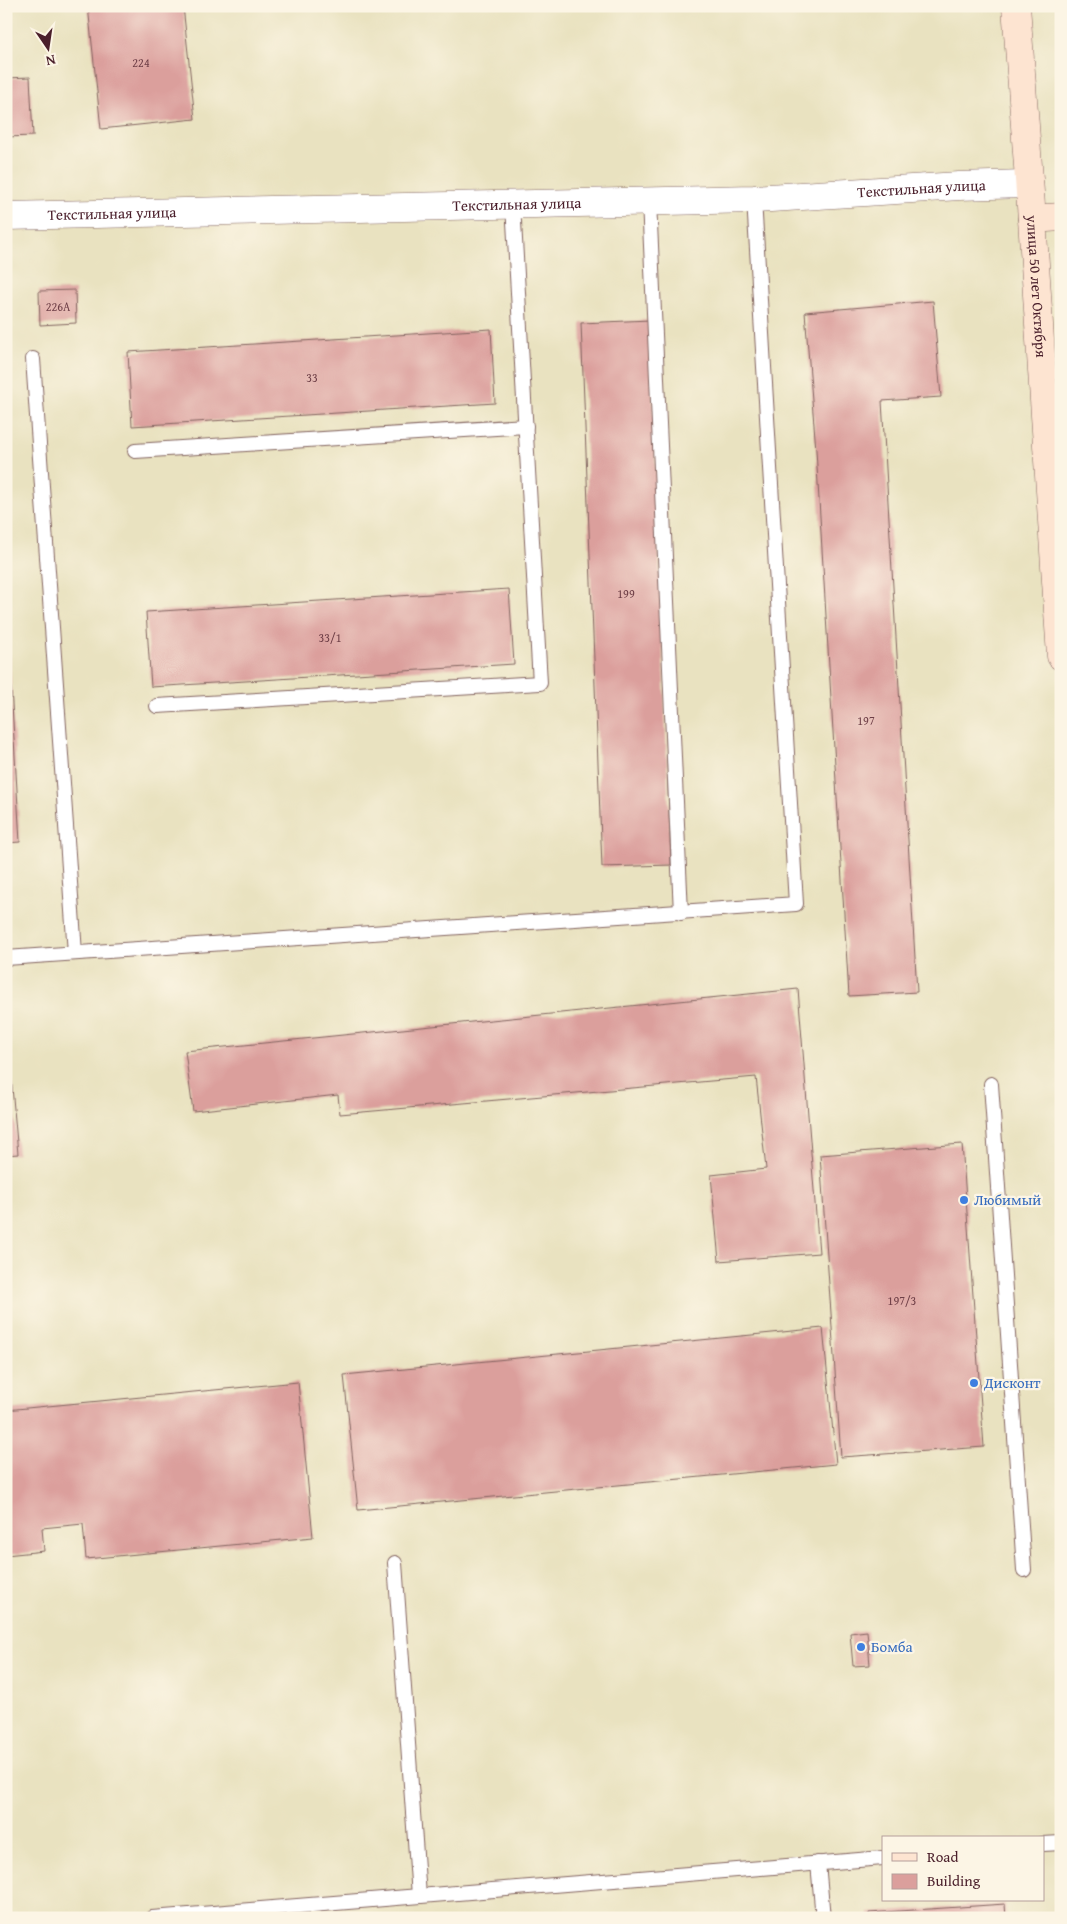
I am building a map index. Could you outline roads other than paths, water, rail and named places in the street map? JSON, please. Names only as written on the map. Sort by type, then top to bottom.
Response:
[{"type":"main road","name":"улица 50 лет Октября","points":[[1016,6],[1061,656]]},
{"type":"main road","points":[[1032,219],[1061,217]]},
{"type":"street","name":"Текстильная улица","points":[[6,216],[754,198],[959,186],[1028,184]]},
{"type":"lane","points":[[6,958],[796,904],[754,198]]},
{"type":"lane","points":[[649,201],[681,913]]},
{"type":"lane","points":[[157,706],[540,683],[513,204]]},
{"type":"lane","points":[[33,359],[76,953]]},
{"type":"lane","points":[[135,451],[526,426]]},
{"type":"lane","points":[[991,1084],[1024,1570]]},
{"type":"lane","points":[[395,1563],[420,1896]]},
{"type":"lane","points":[[1044,1844],[1061,1843]]},
{"type":"lane","points":[[152,1918],[882,1858]]},
{"type":"lane","points":[[818,1863],[823,1918]]},
{"type":"place","name":"Любимый","points":[[964,1200]]},
{"type":"place","name":"Дисконт","points":[[974,1383]]},
{"type":"place","name":"Бомба","points":[[861,1647]]}]
